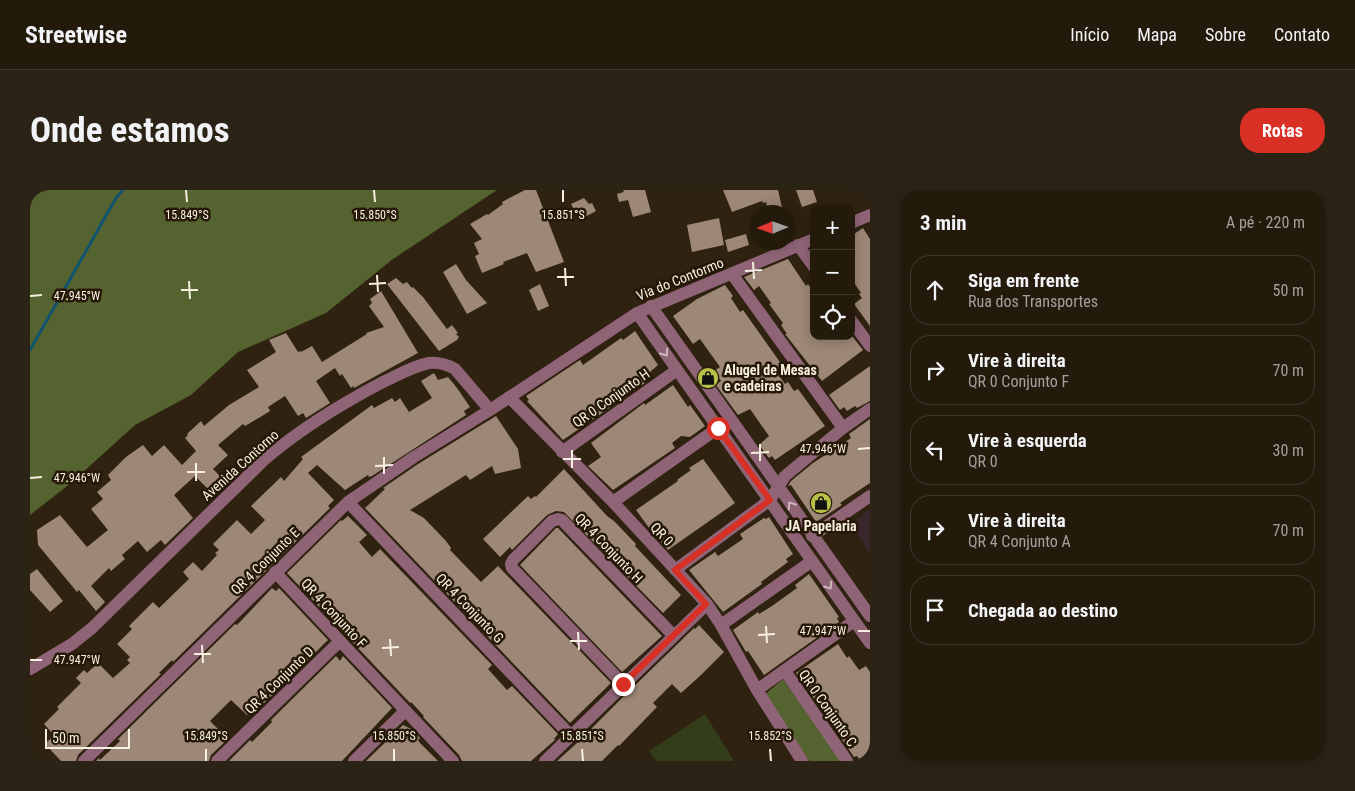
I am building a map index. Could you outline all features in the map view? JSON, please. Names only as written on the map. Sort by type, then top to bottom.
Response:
[{"type":"street","points":[[855,222],[869,218]]},
{"type":"street","name":"Via do Contormo","points":[[490,410],[637,313],[810,240]]},
{"type":"street","points":[[798,245],[810,262]]},
{"type":"street","points":[[732,274],[843,428]]},
{"type":"street","points":[[651,306],[870,616]]},
{"type":"street","points":[[637,313],[870,643]]},
{"type":"street","points":[[855,325],[870,346]]},
{"type":"street","name":"Avenida Contorno","points":[[30,669],[72,644],[103,619],[264,460],[289,440],[348,401],[403,372],[429,363],[439,362],[455,369],[490,410]]},
{"type":"street","name":"QR 0 Conjunto H","points":[[562,452],[677,370]]},
{"type":"street","name":"QR 0","points":[[509,397],[613,502],[706,604],[721,625],[757,690],[802,761]]},
{"type":"street","points":[[675,570],[770,500],[785,476],[843,428],[870,409]]},
{"type":"street","name":"QR 4 Conjunto E","points":[[84,761],[348,502],[414,457],[490,410]]},
{"type":"street","points":[[613,502],[718,428]]},
{"type":"street","points":[[812,536],[870,496]]},
{"type":"street","name":"QR 4 Conjunto G","points":[[348,502],[571,736]]},
{"type":"street","name":"QR 4 Conjunto H","points":[[623,684],[512,568],[513,560],[552,521],[562,520],[673,635]]},
{"type":"street","points":[[721,625],[812,562]]},
{"type":"street","name":"QR 4 Conjunto F","points":[[275,572],[451,760]]},
{"type":"street","points":[[545,761],[706,604]]},
{"type":"street","points":[[757,690],[854,621]]},
{"type":"street","name":"QR 4 Conjunto D","points":[[217,761],[340,641]]},
{"type":"street","name":"QR 0 Conjunto C","points":[[784,671],[847,761]]},
{"type":"street","points":[[354,761],[405,711]]},
{"type":"shaded area","points":[[870,509],[870,553],[850,524]]},
{"type":"green space","points":[[30,190],[497,190],[393,259],[326,313],[238,352],[191,395],[135,425],[71,483],[30,515]]},
{"type":"green space","points":[[783,679],[842,761],[809,761],[764,695]]},
{"type":"green space","points":[[705,714],[734,761],[656,761],[649,751]]},
{"type":"building","points":[[525,190],[536,190],[564,262],[536,272],[527,253],[503,262],[504,264],[482,273],[475,256],[479,254],[474,243],[482,239],[470,224],[488,215],[503,204],[502,202]]},
{"type":"building","points":[[623,190],[645,190],[651,212],[633,217],[628,200],[619,202],[617,194],[624,192]]},
{"type":"building","points":[[723,190],[778,190],[781,205],[767,205],[766,202],[763,203],[762,201],[732,212]]},
{"type":"building","points":[[796,190],[813,190],[817,202],[802,207]]},
{"type":"building","points":[[584,198],[589,204],[592,203],[596,211],[579,220],[571,204]]},
{"type":"building","points":[[719,218],[724,245],[692,252],[687,225]]},
{"type":"building","points":[[863,228],[870,239],[870,326],[855,305],[862,298],[855,284],[855,233]]},
{"type":"building","points":[[746,234],[749,245],[728,252],[725,240]]},
{"type":"building","points":[[788,259],[806,286],[808,284],[810,287],[810,340],[855,340],[863,350],[822,381],[785,334],[787,334],[781,325],[783,323],[759,286],[754,290],[744,277]]},
{"type":"building","points":[[456,264],[466,280],[487,303],[467,314],[443,272]]},
{"type":"building","points":[[396,278],[403,284],[407,282],[423,297],[447,329],[452,325],[458,333],[456,334],[459,337],[457,340],[439,351],[387,284]]},
{"type":"building","points":[[540,284],[549,306],[538,311],[529,290]]},
{"type":"building","points":[[725,285],[733,296],[731,298],[740,312],[743,310],[782,365],[775,370],[785,384],[788,382],[794,391],[798,389],[825,426],[775,460],[772,456],[769,458],[759,445],[769,436],[750,409],[738,415],[716,385],[721,381],[714,371],[720,367],[700,339],[693,344],[673,316],[697,299]]},
{"type":"building","points":[[381,291],[418,353],[354,388],[353,386],[351,388],[342,374],[340,376],[335,368],[316,381],[330,403],[306,418],[303,413],[298,416],[285,396],[268,407],[270,411],[245,426],[243,424],[218,445],[228,455],[213,469],[228,484],[215,496],[195,476],[174,495],[193,518],[165,545],[161,540],[147,552],[138,541],[122,555],[125,559],[111,571],[109,568],[91,586],[105,602],[96,611],[79,590],[77,592],[38,545],[37,530],[60,515],[87,547],[108,530],[91,509],[103,499],[97,492],[111,480],[108,475],[126,457],[143,445],[152,456],[164,445],[182,465],[196,451],[185,438],[187,434],[201,421],[204,426],[229,405],[259,387],[247,370],[276,352],[269,340],[286,333],[298,352],[312,346],[322,362],[366,333],[384,327],[369,306],[372,303],[370,299]]},
{"type":"building","points":[[635,331],[658,365],[642,379],[645,383],[637,388],[634,384],[609,402],[612,406],[563,440],[527,401],[529,400],[526,396],[580,360],[583,365],[621,338],[623,340]]},
{"type":"building","points":[[870,366],[870,401],[847,411],[844,407],[840,410],[829,395]]},
{"type":"building","points":[[434,373],[438,380],[448,377],[457,388],[470,407],[464,411],[466,415],[372,476],[369,477],[368,475],[345,490],[317,465],[308,473],[334,500],[328,506],[330,508],[173,662],[172,660],[159,673],[161,674],[78,755],[76,761],[61,761],[45,744],[54,735],[44,724],[59,709],[57,707],[81,683],[76,678],[84,670],[87,673],[98,663],[113,678],[130,663],[127,660],[130,657],[117,644],[132,629],[129,626],[153,602],[159,608],[189,579],[183,572],[193,562],[202,571],[217,555],[215,553],[219,550],[213,544],[237,520],[251,534],[265,520],[251,506],[281,477],[284,481],[303,459],[301,457],[372,405],[374,408],[392,398],[395,402],[400,398],[409,412],[432,398],[421,381]]},
{"type":"building","points":[[673,385],[688,407],[690,405],[705,426],[690,437],[681,436],[672,443],[675,448],[613,490],[588,466],[601,457],[591,443],[644,403],[645,405]]},
{"type":"building","points":[[496,416],[518,449],[521,468],[495,474],[492,466],[470,480],[466,475],[410,510],[424,518],[446,541],[451,548],[450,550],[481,582],[498,566],[611,683],[570,723],[365,508],[385,489],[383,488]]},
{"type":"building","points":[[870,419],[870,483],[816,522],[791,485],[788,486],[791,481],[813,463],[851,438],[849,434]]},
{"type":"building","points":[[703,459],[735,503],[668,550],[636,510],[678,481],[691,470],[689,468]]},
{"type":"building","points":[[564,469],[607,516],[636,544],[635,546],[681,595],[663,613],[564,512],[556,511],[547,515],[512,550],[510,547],[500,557],[483,539],[528,496],[531,499],[536,497]]},
{"type":"building","points":[[348,516],[367,535],[359,542],[372,557],[380,549],[492,665],[488,669],[507,690],[512,686],[558,734],[555,740],[531,761],[462,761],[459,755],[411,702],[287,573],[341,520]]},
{"type":"building","points":[[769,517],[793,554],[786,559],[788,562],[761,582],[762,584],[723,612],[689,570],[715,552],[718,556],[743,539],[740,534],[764,518]]},
{"type":"building","points":[[556,528],[662,636],[622,672],[520,565]]},
{"type":"building","points":[[37,569],[63,601],[50,612],[30,590],[30,574]]},
{"type":"building","points":[[809,574],[839,617],[837,618],[839,622],[764,675],[748,651],[746,652],[733,630],[797,588],[795,585]]},
{"type":"building","points":[[272,588],[276,591],[279,588],[328,640],[260,707],[257,705],[247,715],[231,700],[210,721],[228,739],[211,755],[209,761],[96,761],[99,758],[100,760],[120,741],[118,739],[235,624],[237,625]]},
{"type":"building","points":[[699,625],[724,652],[701,675],[681,693],[672,684],[653,703],[657,707],[602,761],[557,761],[694,628]]},
{"type":"building","points":[[838,644],[847,658],[849,656],[859,670],[866,666],[870,672],[870,753],[860,760],[857,756],[854,757],[817,700],[796,673]]},
{"type":"building","points":[[336,656],[340,661],[343,656],[392,708],[342,761],[229,761],[250,740],[252,742],[272,722],[271,720]]},
{"type":"building","points":[[403,725],[411,729],[420,738],[418,740],[420,743],[438,761],[366,761]]},
{"type":"waterway","points":[[30,350],[116,198],[123,190]]},
{"type":"place","name":"Alugel de Mesas e cadeiras","points":[[708,378]]},
{"type":"place","name":"JA Papelaria","points":[[821,503]]},
{"type":"route","points":[[623,684],[706,604],[675,570],[770,500],[718,428]]}]
